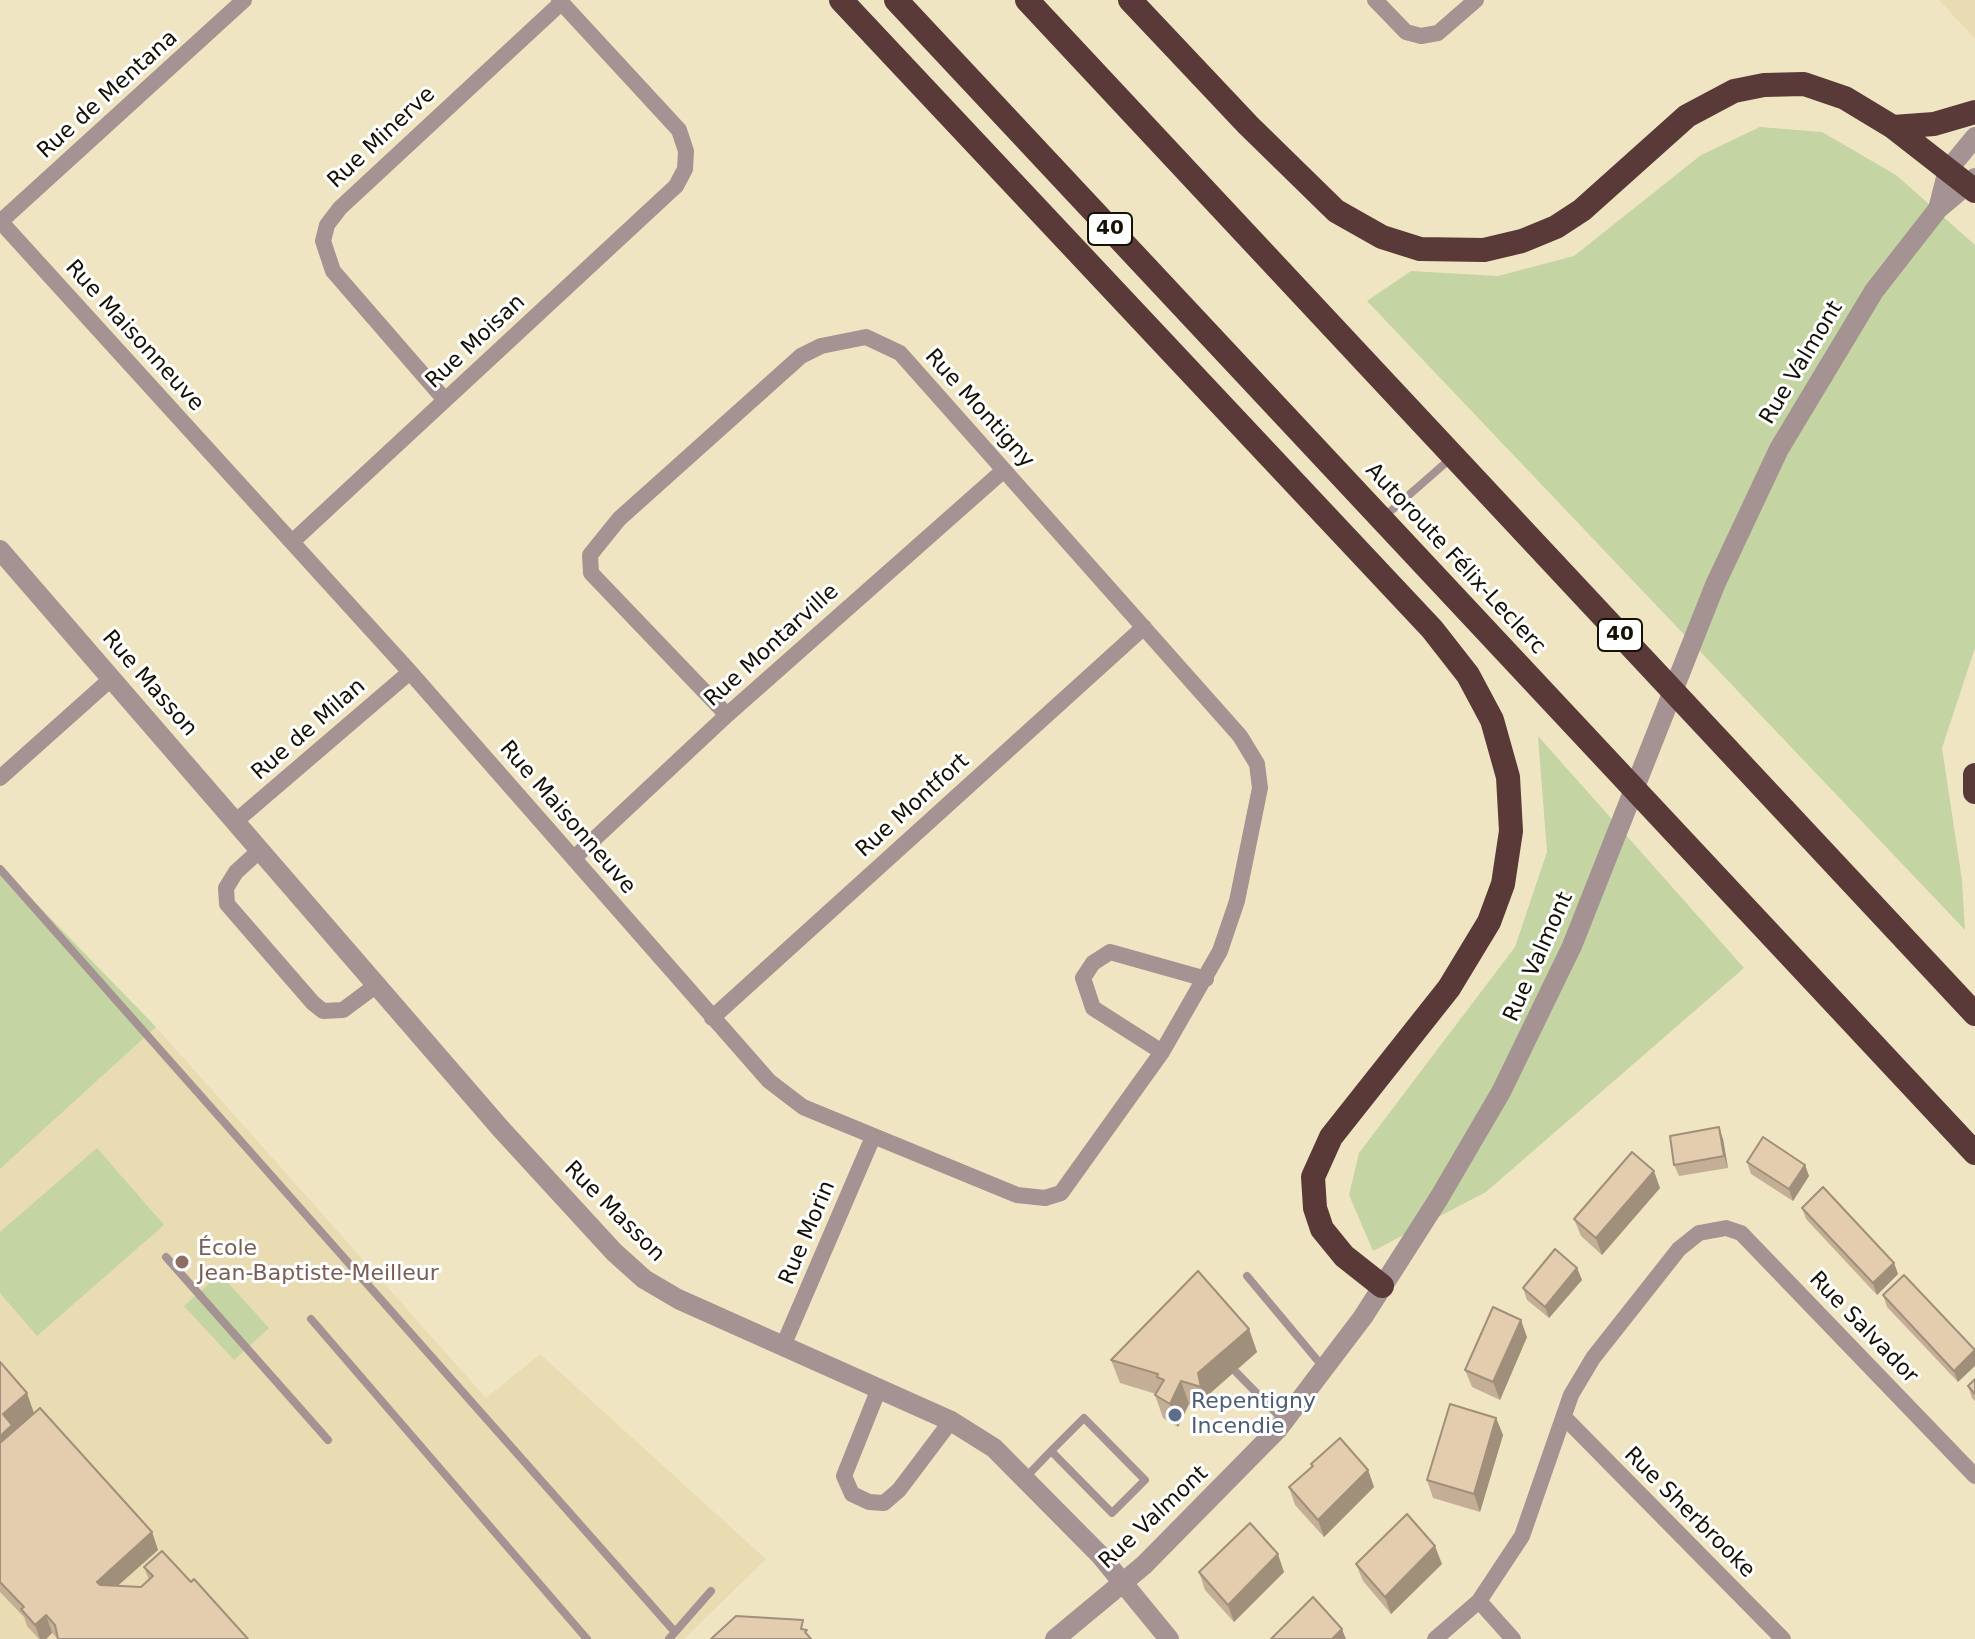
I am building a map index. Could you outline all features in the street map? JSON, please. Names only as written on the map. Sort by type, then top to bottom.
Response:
[{"type":"highway","points":[[841,0],[1432,629],[1468,675],[1492,720],[1508,777],[1511,831],[1507,864],[1493,912],[1461,971],[1331,1137],[1313,1177],[1315,1208],[1322,1229],[1344,1256],[1382,1286]]},
{"type":"highway","name":"Autoroute Félix-Leclerc","points":[[896,0],[1975,1153]]},
{"type":"highway","name":"40","points":[[1027,0],[1975,1014]]},
{"type":"highway","points":[[1130,0],[1248,125],[1336,211],[1382,237],[1420,249],[1462,252],[1493,249],[1556,227],[1582,210],[1687,116],[1716,99],[1751,87],[1778,83],[1817,87],[1845,98],[1893,127],[1948,170],[1973,185]]},
{"type":"highway","points":[[1893,127],[1943,122],[1975,112]]},
{"type":"highway","points":[[1975,775],[1975,792]]},
{"type":"street","name":"Rue de Mentana","points":[[0,222],[244,0]]},
{"type":"street","points":[[1375,0],[1406,32],[1421,36],[1438,33],[1476,0]]},
{"type":"street","name":"Rue Moisan","points":[[292,542],[676,186],[685,169],[686,151],[679,130],[560,1]]},
{"type":"street","name":"Rue Minerve","points":[[445,400],[333,271],[323,241],[327,225],[340,208],[560,1]]},
{"type":"street","name":"Rue Valmont","points":[[1938,209],[1948,170],[1975,137]]},
{"type":"street","name":"Rue Valmont","points":[[1055,1639],[1196,1515],[1284,1421],[1325,1369],[1382,1286],[1460,1164],[1501,1092],[1558,978],[1605,868],[1706,608],[1748,511],[1801,408],[1868,298],[1938,209],[1973,185]]},
{"type":"street","name":"Rue Maisonneuve","points":[[0,222],[410,672],[712,1018],[785,1094],[803,1107],[873,1137],[1017,1195],[1045,1198],[1061,1193],[1162,1052],[1206,979],[1237,901],[1260,788],[1257,764],[1240,736]]},
{"type":"street","name":"Rue Montigny","points":[[727,715],[591,573],[590,555],[619,519],[801,356],[821,346],[866,337],[900,353],[1240,736]]},
{"type":"street","name":"Rue Montarville","points":[[574,858],[727,715],[1004,470]]},
{"type":"street","name":"Rue Masson","points":[[0,550],[501,1129],[614,1252],[644,1279],[678,1299],[951,1421],[994,1448],[1122,1582],[1169,1639]]},
{"type":"street","name":"Rue Montfort","points":[[712,1018],[1144,627]]},
{"type":"street","name":"Rue de Milan","points":[[236,821],[410,672]]},
{"type":"street","points":[[0,778],[112,678]]},
{"type":"street","points":[[259,851],[226,888],[227,904],[313,1003],[331,1013],[343,1010],[378,984]]},
{"type":"street","points":[[1162,1052],[1093,1008],[1083,978],[1093,963],[1110,952],[1206,979]]},
{"type":"street","name":"Rue Morin","points":[[783,1346],[873,1137]]},
{"type":"street","name":"Rue Salvador","points":[[1564,1417],[1571,1395],[1624,1316],[1679,1249],[1699,1233],[1726,1228],[1741,1233],[1975,1476]]},
{"type":"street","points":[[878,1391],[844,1476],[852,1494],[869,1502],[884,1503],[899,1490],[951,1421]]},
{"type":"street","points":[[1435,1639],[1479,1601],[1528,1523],[1564,1417]]},
{"type":"street","name":"Rue Sherbrooke","points":[[1564,1417],[1783,1639]]},
{"type":"street","points":[[1479,1601],[1513,1639]]},
{"type":"lane","points":[[1381,519],[1453,457]]},
{"type":"lane","points":[[0,869],[672,1636],[711,1591]]},
{"type":"lane","points":[[166,1257],[328,1440]]},
{"type":"lane","points":[[1247,1276],[1325,1369]]},
{"type":"lane","points":[[311,1319],[587,1639]]},
{"type":"lane","points":[[1236,1372],[1284,1421]]},
{"type":"lane","points":[[1025,1478],[1051,1451],[1084,1418],[1145,1480],[1112,1513],[1051,1451]]},
{"type":"shaded area","points":[[1939,0],[1975,0],[1975,39]]},
{"type":"shaded area","name":"École Jean-Baptiste-Meilleur","points":[[156,1027],[486,1398],[540,1354],[766,1559],[684,1639],[0,1639],[0,1169]]},
{"type":"green space","points":[[1760,127],[1822,132],[1896,175],[1975,245],[1975,648],[1942,748],[1962,880],[1965,930],[1367,301],[1411,271],[1498,276],[1574,256],[1701,155]]},
{"type":"green space","points":[[1538,736],[1744,968],[1486,1192],[1373,1251],[1349,1195],[1359,1153],[1515,947],[1547,852]]},
{"type":"green space","points":[[0,866],[156,1027],[0,1169]]},
{"type":"green space","points":[[97,1148],[164,1225],[37,1336],[0,1293],[0,1232]]},
{"type":"green space","points":[[220,1274],[269,1328],[234,1360],[184,1306]]},
{"type":"building","points":[[1719,1127],[1724,1156],[1674,1165],[1670,1136]]},
{"type":"building","points":[[1763,1137],[1805,1165],[1789,1189],[1747,1162]]},
{"type":"building","points":[[1632,1152],[1654,1171],[1596,1238],[1574,1219]]},
{"type":"building","points":[[1823,1187],[1894,1263],[1873,1283],[1802,1208]]},
{"type":"building","points":[[1555,1249],[1577,1268],[1545,1307],[1523,1288]]},
{"type":"building","points":[[1198,1271],[1249,1329],[1198,1373],[1201,1387],[1181,1381],[1170,1404],[1155,1395],[1164,1380],[1157,1377],[1158,1374],[1111,1360]]},
{"type":"building","points":[[1904,1275],[1975,1350],[1954,1371],[1883,1295]]},
{"type":"building","points":[[1493,1307],[1521,1320],[1493,1382],[1465,1370]]},
{"type":"building","points":[[0,1362],[27,1393],[3,1414],[12,1425],[0,1436]]},
{"type":"building","points":[[1975,1379],[1975,1394],[1968,1386]]},
{"type":"building","points":[[1450,1404],[1496,1418],[1474,1494],[1427,1480]]},
{"type":"building","points":[[40,1408],[152,1532],[97,1582],[100,1585],[141,1587],[153,1576],[144,1567],[162,1551],[191,1582],[194,1579],[248,1639],[58,1639],[55,1625],[46,1615],[35,1625],[21,1609],[24,1607],[0,1582],[0,1443]]},
{"type":"building","points":[[1340,1438],[1368,1470],[1318,1520],[1289,1487]]},
{"type":"building","points":[[1407,1514],[1435,1546],[1385,1597],[1356,1564]]},
{"type":"building","points":[[1250,1523],[1278,1554],[1228,1605],[1199,1572]]},
{"type":"building","points":[[1313,1597],[1342,1629],[1332,1639],[1271,1639]]},
{"type":"building","points":[[736,1616],[803,1620],[801,1629],[807,1630],[805,1632],[811,1639],[711,1639]]},
{"type":"place","name":"École Jean-Baptiste-Meilleur","points":[[182,1262]]},
{"type":"place","name":"Repentigny Incendie","points":[[1175,1415]]}]
